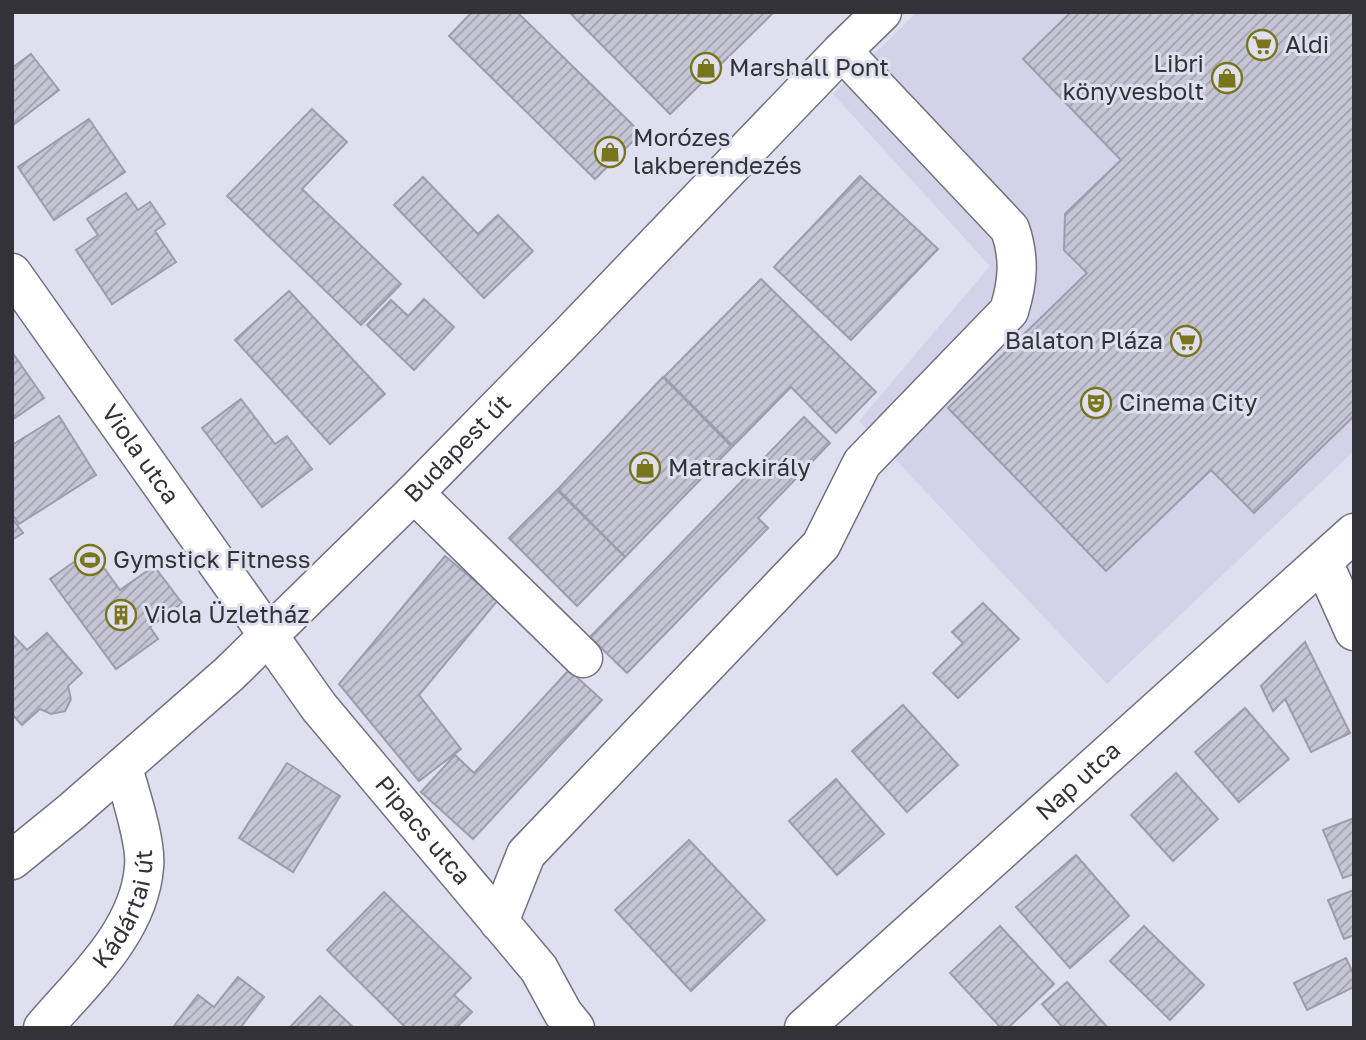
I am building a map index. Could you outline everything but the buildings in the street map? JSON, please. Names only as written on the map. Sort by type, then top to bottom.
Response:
[{"type":"street","name":"Budapest út","points":[[12,860],[123,768],[229,674],[414,493],[882,12]]},
{"type":"street","points":[[499,922],[526,854],[821,545],[862,463],[1009,311],[1016,289],[1018,268],[1010,229],[842,51]]},
{"type":"street","name":"Viola utca","points":[[12,273],[269,634]]},
{"type":"street","points":[[414,493],[583,658]]},
{"type":"street","name":"Nap utca","points":[[804,1028],[1354,533]]},
{"type":"street","points":[[1323,562],[1354,631]]},
{"type":"street","name":"Pipacs utca","points":[[269,634],[319,707],[539,969],[563,1013],[575,1028]]},
{"type":"street","name":"Kádártai út","points":[[43,1028],[110,949],[135,912],[145,866],[136,812],[123,768]]},
{"type":"shaded area","name":"Balaton Pláza","points":[[917,12],[1354,12],[1354,451],[1107,684],[859,421],[990,266],[833,94]]},
{"type":"place","name":"Aldi","points":[[1262,45]]},
{"type":"place","name":"Marshall Pont","points":[[706,68]]},
{"type":"place","name":"Libri könyvesbolt","points":[[1227,78]]},
{"type":"place","name":"Morózes lakberendezés","points":[[610,152]]},
{"type":"place","name":"Balaton Pláza","points":[[1186,341]]},
{"type":"place","name":"Cinema City","points":[[1096,403]]},
{"type":"place","name":"Matrackirály","points":[[645,468]]},
{"type":"place","name":"Gymstick Fitness","points":[[90,560]]},
{"type":"place","name":"Viola Üzletház","points":[[121,615]]}]
